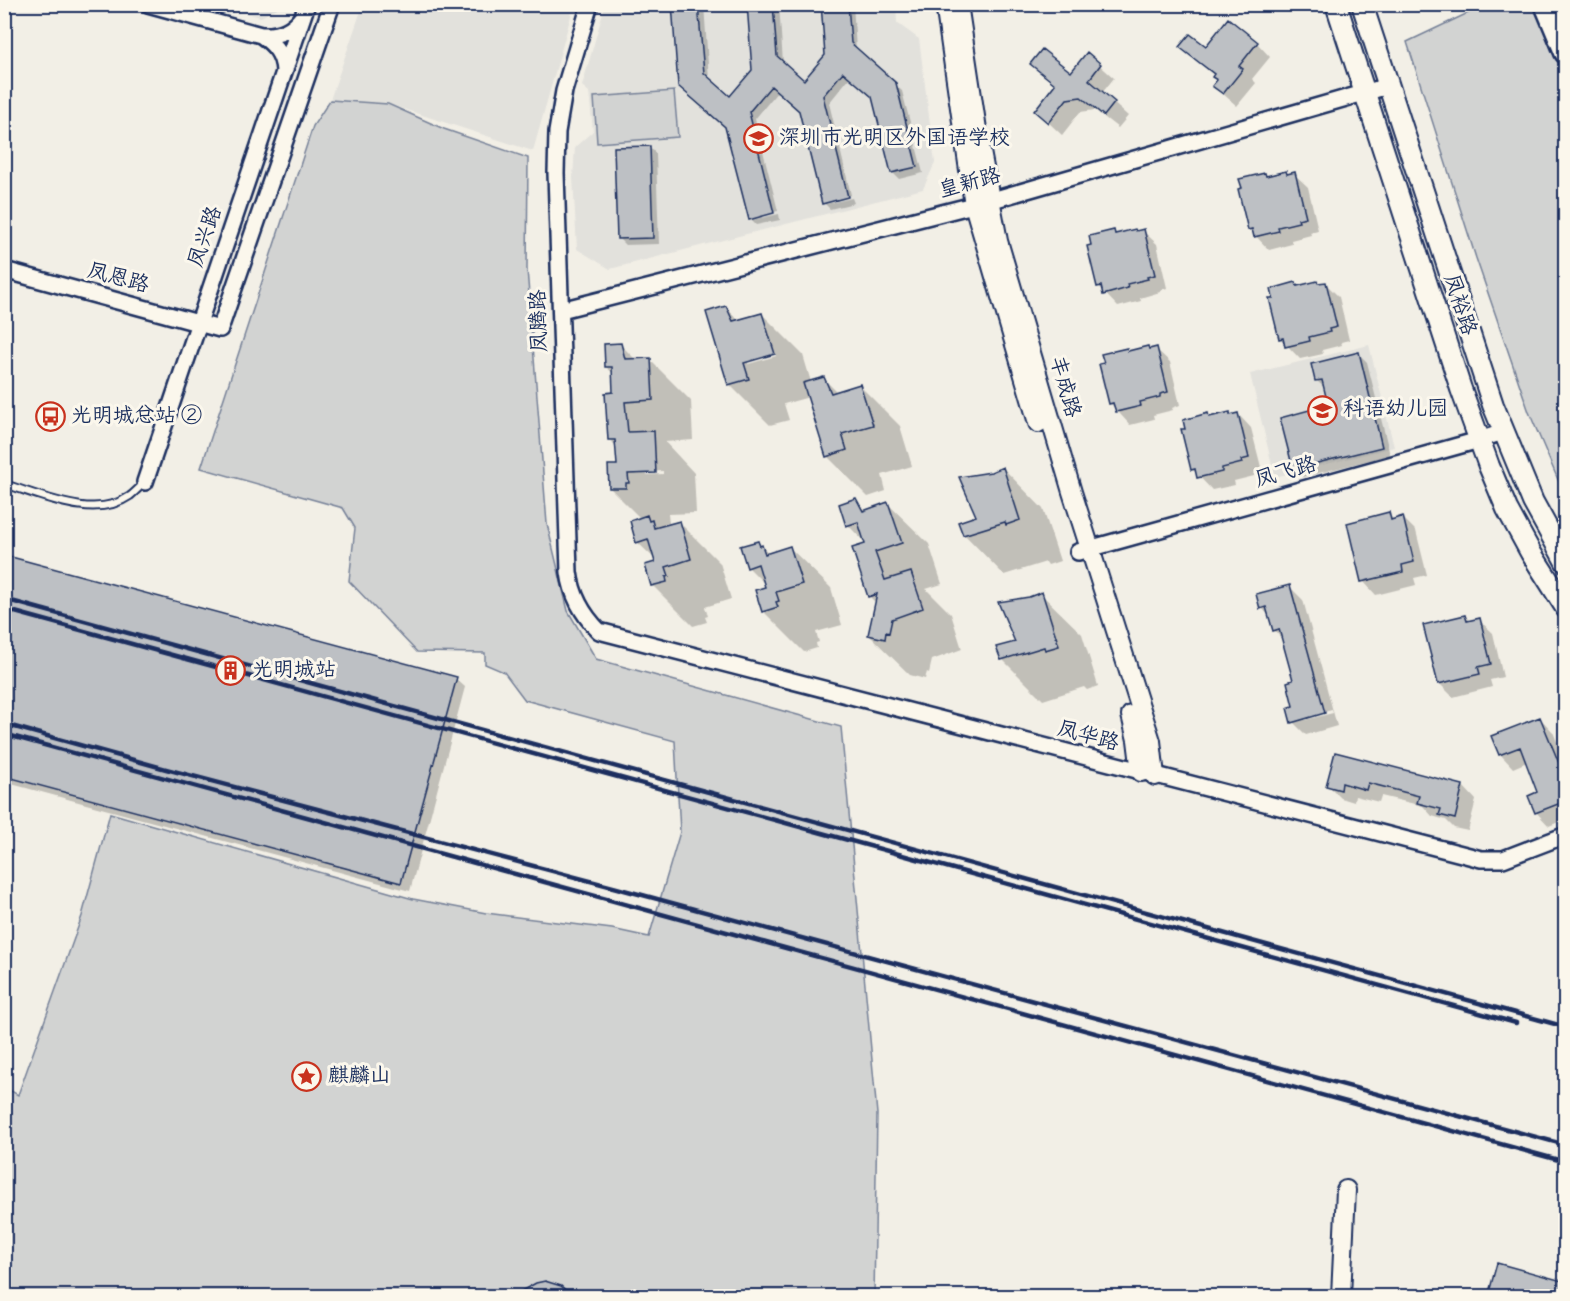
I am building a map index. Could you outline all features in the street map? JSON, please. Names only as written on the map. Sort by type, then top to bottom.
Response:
[{"type":"highway","points":[[1546,4],[1566,52]]},
{"type":"main road","name":"丰成路","points":[[945,4],[982,203],[998,241],[1049,415],[1084,551],[1151,741],[1148,774]]},
{"type":"main road","name":"丰成路","points":[[958,4],[982,203]]},
{"type":"main road","name":"凤裕路","points":[[1336,4],[1479,440],[1507,508],[1531,553],[1566,608]]},
{"type":"main road","name":"凤裕路","points":[[1362,4],[1503,432],[1533,502],[1566,562]]},
{"type":"main road","points":[[1341,1296],[1346,1190]]},
{"type":"street","points":[[148,4],[271,36],[290,29],[305,9]]},
{"type":"street","name":"凤兴路","points":[[220,329],[332,4]]},
{"type":"street","name":"凤腾路","points":[[590,4],[564,91],[557,132],[556,173],[569,572],[578,603],[599,631]]},
{"type":"street","name":"凤兴路","points":[[145,482],[305,9]]},
{"type":"street","points":[[261,35],[277,48],[284,74]]},
{"type":"street","name":"皇新路","points":[[561,310],[982,203],[1388,86]]},
{"type":"street","name":"凤恩路","points":[[4,270],[220,329]]},
{"type":"street","name":"凤飞路","points":[[1084,551],[1503,432]]},
{"type":"street","name":"凤华路","points":[[599,631],[1480,859],[1503,859],[1566,835]]},
{"type":"lane","points":[[4,484],[71,504],[92,506],[113,503],[130,496],[145,482]]},
{"type":"shaded area","points":[[216,5],[283,5],[261,17]]},
{"type":"shaded area","points":[[363,5],[574,5],[533,151],[388,104],[330,100]]},
{"type":"shaded area","name":"深圳市光明区外国语学校","points":[[605,5],[896,5],[897,23],[919,39],[935,163],[923,189],[610,269],[577,249],[573,178],[575,147],[593,131],[589,92],[582,86]]},
{"type":"shaded area","points":[[1485,5],[1565,5],[1565,496],[1529,412],[1476,258],[1407,42]]},
{"type":"shaded area","points":[[674,91],[678,137],[597,143],[594,97]]},
{"type":"shaded area","points":[[330,100],[388,104],[444,129],[528,158],[527,269],[547,524],[568,611],[596,659],[841,727],[877,1114],[874,1296],[5,1296],[4,1087],[18,1095],[82,916],[110,813],[413,899],[486,913],[612,929],[649,937],[680,832],[675,741],[525,700],[504,672],[485,664],[485,653],[417,652],[349,581],[355,528],[343,508],[201,468],[313,126]]},
{"type":"shaded area","name":"科语幼儿园","points":[[1369,345],[1394,447],[1275,477],[1250,374]]},
{"type":"building","points":[[672,4],[698,4],[704,73],[730,96],[752,70],[747,4],[773,4],[777,56],[804,80],[825,55],[821,4],[848,4],[851,43],[896,83],[917,167],[891,173],[872,97],[843,72],[823,96],[848,197],[822,204],[799,111],[771,86],[749,112],[774,213],[749,220],[725,127],[678,86]]},
{"type":"building","points":[[1228,18],[1258,42],[1239,66],[1243,69],[1223,94],[1212,86],[1217,80],[1212,77],[1214,74],[1179,47],[1190,34],[1206,46]]},
{"type":"building","points":[[1042,49],[1071,72],[1087,52],[1101,64],[1089,80],[1115,102],[1104,116],[1081,97],[1067,99],[1048,123],[1034,111],[1055,84],[1030,64]]},
{"type":"building","points":[[650,146],[653,238],[617,239],[614,147]]},
{"type":"building","points":[[1286,171],[1287,174],[1295,172],[1306,217],[1298,219],[1299,222],[1278,227],[1279,231],[1254,237],[1252,229],[1248,230],[1238,189],[1242,188],[1239,179]]},
{"type":"building","points":[[1135,229],[1136,231],[1144,229],[1155,275],[1127,284],[1128,288],[1103,295],[1101,286],[1097,287],[1087,246],[1091,245],[1089,236],[1114,230],[1115,234]]},
{"type":"building","points":[[1317,281],[1318,283],[1326,282],[1337,327],[1329,329],[1330,332],[1309,337],[1310,341],[1285,347],[1283,338],[1279,339],[1269,298],[1273,298],[1271,289],[1296,282],[1297,286]]},
{"type":"building","points":[[726,306],[733,321],[762,313],[775,354],[744,363],[749,379],[728,385],[706,312]]},
{"type":"building","points":[[621,343],[625,359],[651,358],[653,400],[625,402],[628,432],[654,431],[656,473],[628,474],[629,483],[626,483],[626,488],[609,488],[608,465],[617,465],[615,440],[608,440],[605,393],[613,392],[612,367],[605,367],[604,344]]},
{"type":"building","points":[[1148,346],[1149,349],[1157,347],[1168,392],[1160,394],[1160,397],[1140,402],[1141,406],[1116,412],[1113,403],[1109,404],[1099,364],[1104,363],[1101,354]]},
{"type":"building","points":[[1359,352],[1382,447],[1293,469],[1280,418],[1328,405],[1322,380],[1315,381],[1311,364]]},
{"type":"building","points":[[824,377],[831,393],[860,384],[873,425],[842,434],[847,450],[826,457],[803,383]]},
{"type":"building","points":[[1230,412],[1230,415],[1238,413],[1249,458],[1241,460],[1242,463],[1222,468],[1222,472],[1197,478],[1195,469],[1191,470],[1181,429],[1185,429],[1183,420],[1208,413],[1209,417]]},
{"type":"building","points":[[1003,467],[1020,520],[1006,525],[1005,522],[963,535],[958,522],[976,516],[959,477],[991,472]]},
{"type":"building","points":[[856,498],[863,511],[888,502],[902,543],[875,552],[885,580],[911,572],[923,608],[892,619],[885,639],[868,635],[877,594],[868,597],[852,548],[865,544],[858,522],[846,526],[839,504]]},
{"type":"building","points":[[1389,512],[1391,520],[1403,516],[1414,562],[1402,565],[1403,572],[1361,582],[1347,523]]},
{"type":"building","points":[[647,515],[649,521],[652,520],[654,528],[680,521],[691,559],[666,567],[669,576],[666,577],[667,582],[651,586],[645,565],[655,562],[648,539],[636,543],[630,521]]},
{"type":"building","points":[[758,541],[765,554],[790,546],[802,584],[776,592],[778,607],[762,612],[755,590],[765,587],[758,564],[747,568],[740,546]]},
{"type":"building","points":[[4,555],[457,677],[401,883],[4,776]]},
{"type":"building","points":[[1290,585],[1325,713],[1291,723],[1287,708],[1293,706],[1287,682],[1293,680],[1279,629],[1273,631],[1266,607],[1260,609],[1256,594]]},
{"type":"building","points":[[1042,592],[1059,646],[1045,650],[1044,647],[1001,660],[996,647],[1015,642],[998,602],[1029,597]]},
{"type":"building","points":[[1465,615],[1467,621],[1480,618],[1491,664],[1478,667],[1480,674],[1438,684],[1423,625]]},
{"type":"building","points":[[1540,717],[1566,780],[1566,801],[1535,813],[1528,796],[1537,792],[1520,747],[1499,755],[1491,736]]},
{"type":"building","points":[[1335,752],[1463,785],[1455,819],[1439,815],[1441,809],[1417,803],[1419,796],[1368,783],[1366,790],[1342,783],[1341,790],[1326,786]]},
{"type":"building","points":[[1497,1263],[1566,1282],[1566,1296],[1488,1296]]},
{"type":"building","points":[[545,1281],[561,1286],[572,1296],[512,1296],[536,1283]]},
{"type":"railway","points":[[4,599],[1566,1027]]},
{"type":"railway","points":[[4,609],[1516,1023]]},
{"type":"railway","points":[[4,724],[1566,1145]]},
{"type":"railway","points":[[4,734],[1566,1162]]},
{"type":"place","name":"深圳市光明区外国语学校","points":[[758,139]]},
{"type":"place","name":"科语幼儿园","points":[[1322,410]]},
{"type":"place","name":"光明城总站 ②","points":[[50,417]]},
{"type":"place","name":"光明城站","points":[[231,671]]},
{"type":"place","name":"麒麟山","points":[[307,1077]]}]
